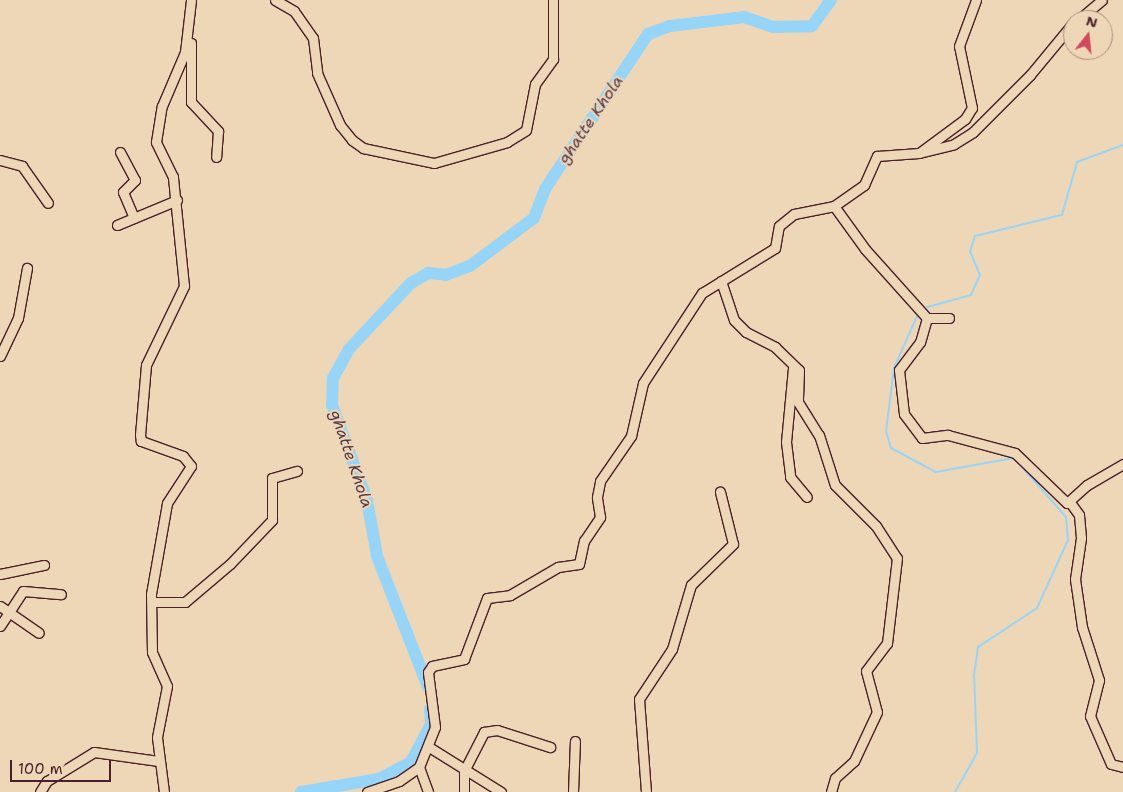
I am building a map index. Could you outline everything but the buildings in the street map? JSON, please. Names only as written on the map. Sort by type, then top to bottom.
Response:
[{"type":"street","points":[[164,792],[158,761],[157,737],[167,686],[152,652],[152,602],[166,509],[191,466],[183,456],[140,438],[146,365],[184,286],[177,200],[170,169],[157,151],[156,142],[162,106],[185,52],[191,0]]},
{"type":"street","points":[[275,0],[294,11],[312,38],[316,73],[352,140],[363,148],[434,163],[507,142],[526,130],[535,84],[553,59],[553,0]]},
{"type":"street","points":[[919,153],[965,119],[972,108],[959,46],[976,0]]},
{"type":"street","points":[[1090,10],[1102,0]]},
{"type":"street","points":[[189,16],[191,102],[218,131],[216,157]]},
{"type":"street","points":[[367,792],[399,781],[419,767],[430,747],[435,727],[428,672],[432,666],[464,659],[487,598],[510,595],[558,567],[579,564],[584,541],[600,517],[597,497],[600,481],[631,436],[643,384],[702,293],[775,248],[779,226],[794,214],[834,206],[864,185],[877,156],[919,153],[954,144],[973,132],[1030,76],[1063,35]]},
{"type":"street","points":[[120,152],[135,180],[123,192],[134,218]]},
{"type":"street","points":[[0,160],[22,166],[48,202]]},
{"type":"street","points":[[116,225],[177,200]]},
{"type":"street","points":[[834,206],[865,249],[927,318],[948,318]]},
{"type":"street","points":[[0,356],[18,318],[27,268]]},
{"type":"street","points":[[721,281],[734,320],[746,332],[775,347],[802,376],[798,402],[819,435],[835,485],[891,545],[898,568],[890,592],[887,643],[866,671],[877,712],[854,761],[835,778],[831,792]]},
{"type":"street","points":[[927,318],[920,342],[899,370],[908,426],[922,438],[948,435],[1015,453],[1063,502],[1069,500],[1123,464]]},
{"type":"street","points":[[793,368],[786,442],[790,477],[807,497]]},
{"type":"street","points":[[152,602],[185,602],[230,564],[272,520],[272,478],[297,471]]},
{"type":"street","points":[[646,792],[639,699],[672,649],[691,584],[733,544],[720,492]]},
{"type":"street","points":[[1069,500],[1079,515],[1081,538],[1075,579],[1082,626],[1099,680],[1090,716],[1111,764],[1123,767]]},
{"type":"street","points":[[0,574],[44,565]]},
{"type":"street","points":[[0,626],[23,592],[61,594]]},
{"type":"street","points":[[0,606],[39,632]]},
{"type":"street","points":[[464,792],[464,771],[484,732],[497,730],[550,747]]},
{"type":"street","points":[[573,792],[576,740]]},
{"type":"street","points":[[430,747],[464,771],[501,792]]},
{"type":"street","points":[[40,792],[47,782],[94,752],[158,761]]},
{"type":"street","points":[[419,767],[428,792]]},
{"type":"waterway","name":"ghatte Khola","points":[[428,687],[377,556],[367,500],[332,405],[333,378],[349,349],[411,283],[428,273],[446,275],[470,266],[534,218],[545,189],[648,34],[670,26],[744,17],[773,27],[812,26],[831,0]]},
{"type":"waterway","points":[[924,308],[971,295],[980,275],[970,252],[975,236],[1062,215],[1077,162],[1123,145]]},
{"type":"waterway","points":[[918,314],[894,368],[886,431],[891,448],[936,472],[1014,458],[1066,517],[1068,540],[1037,608],[978,647],[974,674],[977,753],[955,792]]},
{"type":"waterway","name":"ghatte Khola","points":[[301,792],[379,779],[411,762],[431,724],[430,709]]}]
